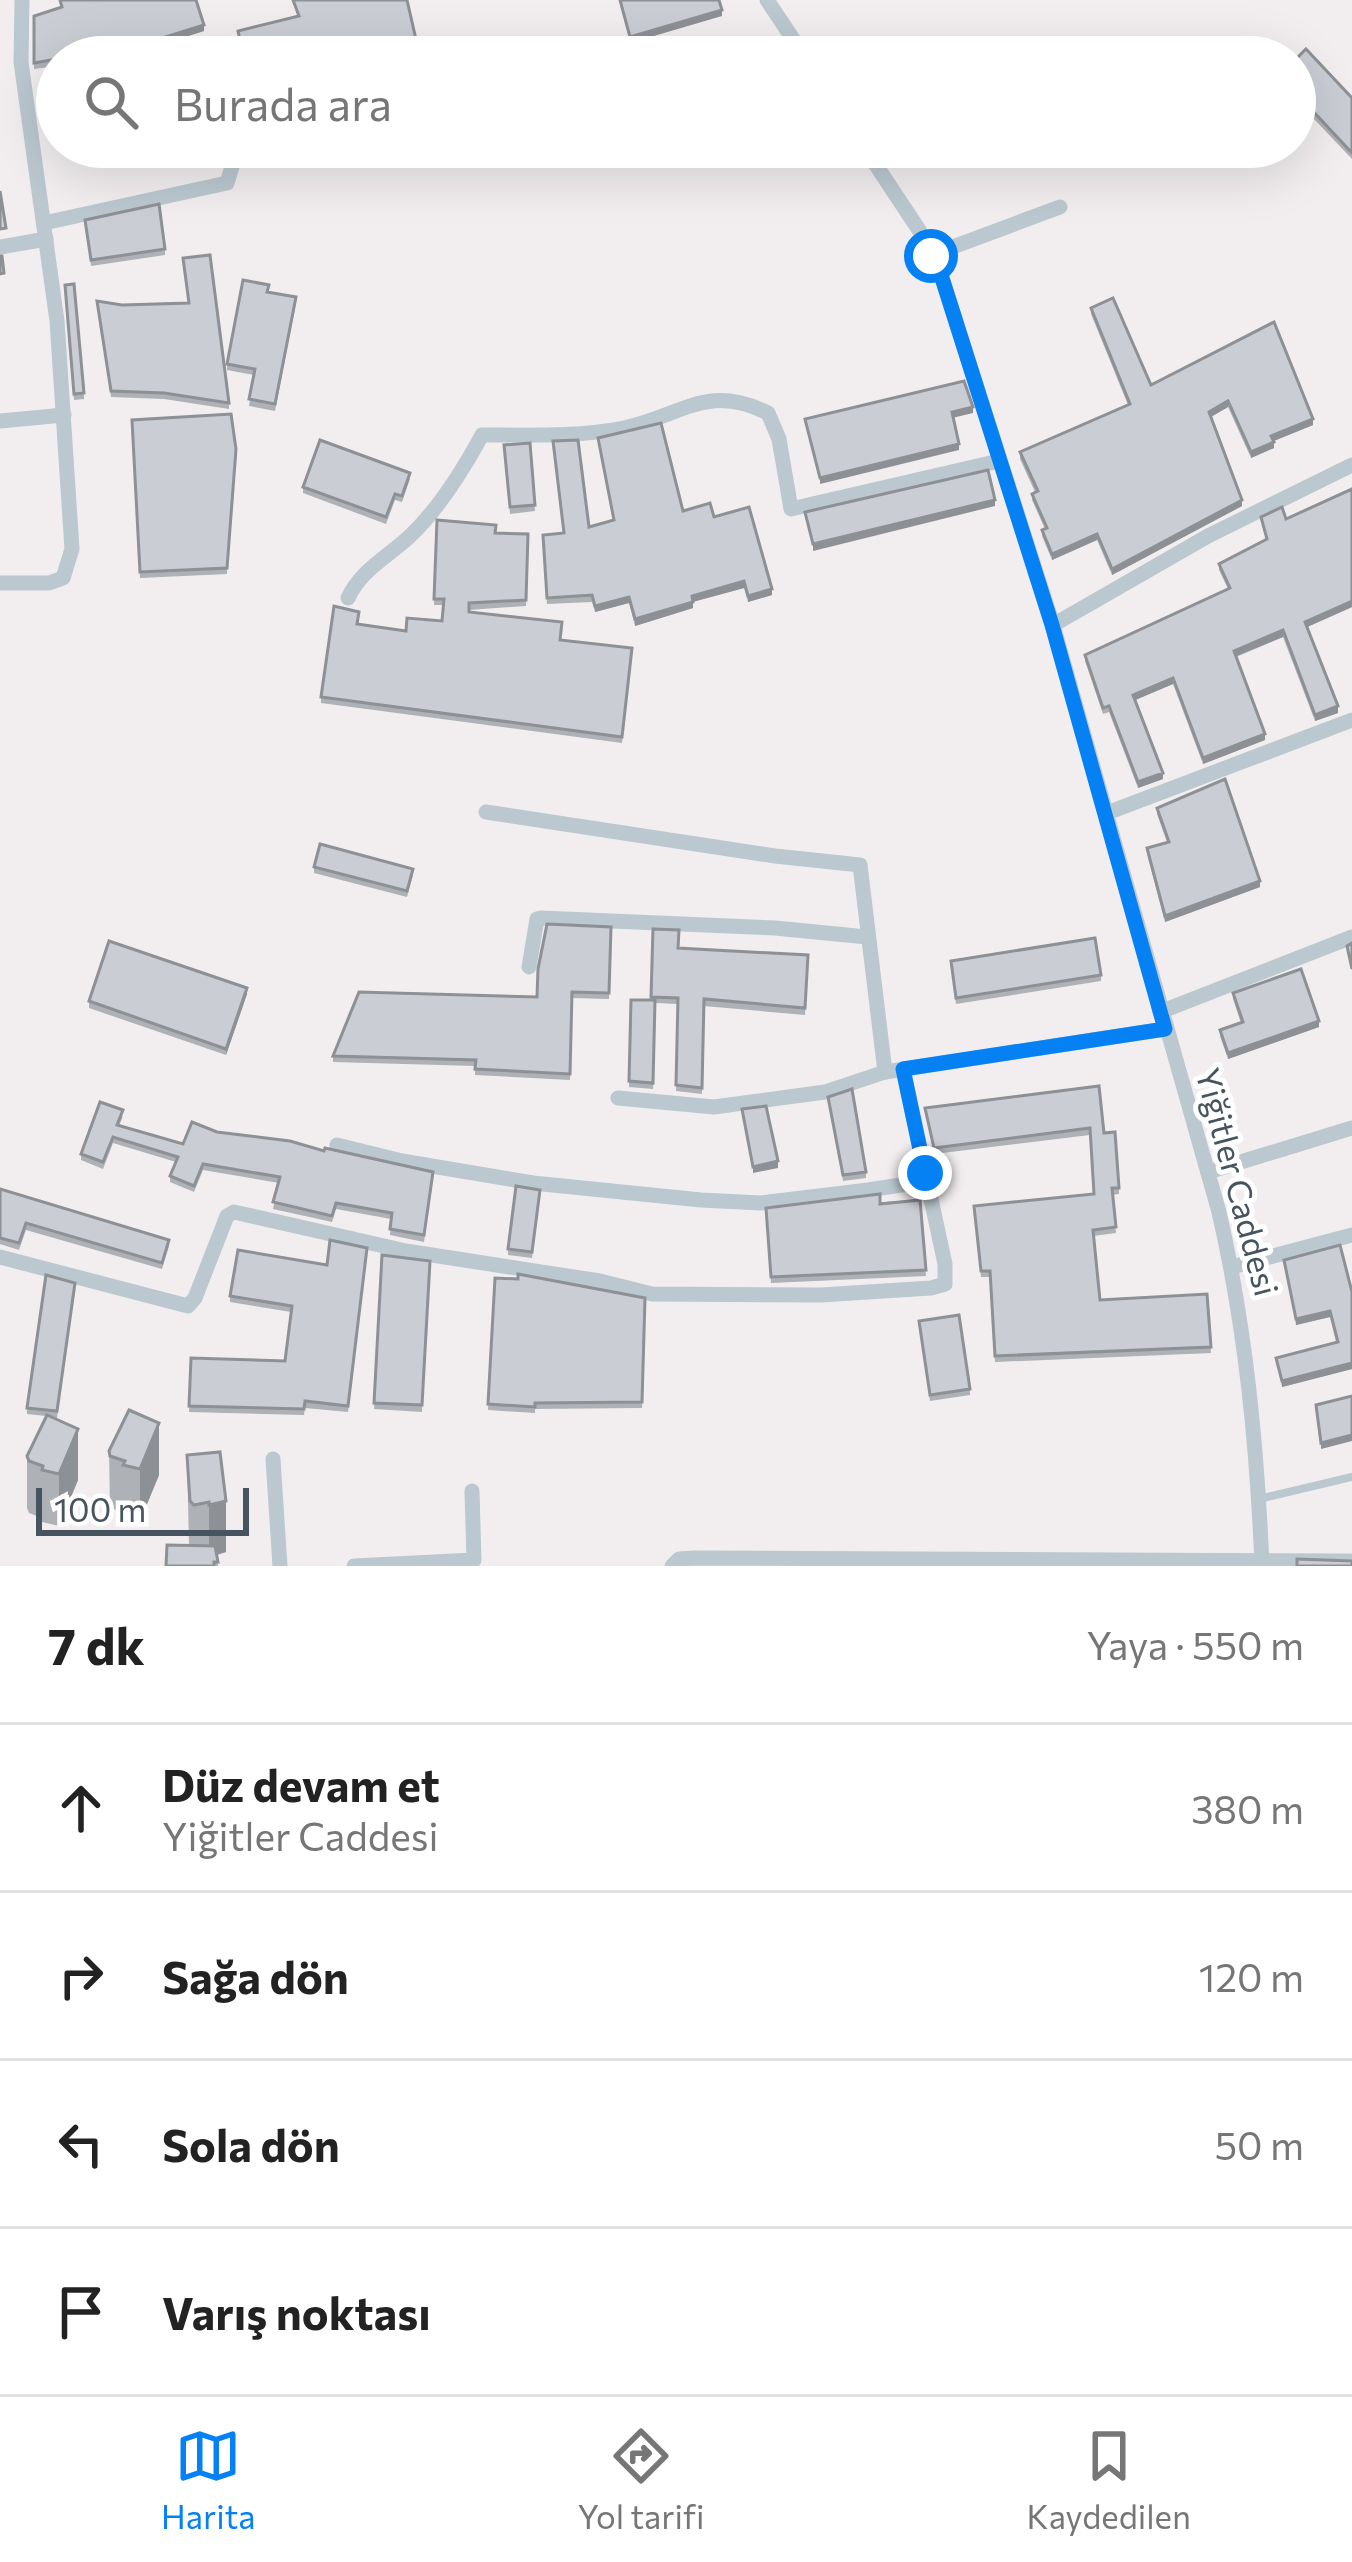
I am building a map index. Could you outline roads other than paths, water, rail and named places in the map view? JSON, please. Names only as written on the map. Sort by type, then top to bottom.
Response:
[{"type":"street","points":[[22,0],[21,62],[36,168]]},
{"type":"street","points":[[767,0],[791,36]]},
{"type":"street","points":[[0,583],[49,583],[63,578],[72,549],[64,415],[36,168]]},
{"type":"street","points":[[0,248],[45,231],[227,183],[232,168]]},
{"type":"street","name":"Yiğitler Caddesi","points":[[878,168],[919,230],[942,278],[1052,625],[1208,1172],[1232,1268],[1252,1402],[1262,1564]]},
{"type":"street","points":[[931,256],[1060,207]]},
{"type":"street","points":[[348,598],[357,579],[412,535],[463,470],[482,435],[623,428],[709,400],[739,398],[768,413],[779,439],[791,509],[999,461]]},
{"type":"street","points":[[0,421],[64,415]]},
{"type":"street","points":[[1052,625],[1208,536],[1352,464]]},
{"type":"street","points":[[1107,812],[1352,720]]},
{"type":"street","points":[[486,812],[860,865],[885,1072]]},
{"type":"street","points":[[529,967],[536,920],[541,918],[775,928],[867,937]]},
{"type":"street","points":[[618,1098],[714,1107],[825,1092],[885,1072],[1163,1021],[1352,937]]},
{"type":"street","points":[[0,1257],[188,1306],[196,1298],[227,1216],[234,1212],[406,1251],[600,1281],[652,1294],[821,1295],[931,1288],[945,1284],[945,1264],[903,1069]]},
{"type":"street","points":[[1208,1172],[1352,1128]]},
{"type":"street","points":[[337,1144],[402,1162],[533,1184],[761,1203],[908,1184],[925,1173]]},
{"type":"street","points":[[1232,1268],[1352,1235]]},
{"type":"street","points":[[273,1459],[280,1566]]},
{"type":"street","points":[[354,1566],[474,1560],[472,1491]]},
{"type":"street","points":[[672,1566],[679,1559],[695,1558],[1006,1564],[1352,1562]]},
{"type":"lane","points":[[1258,1499],[1352,1477]]}]
